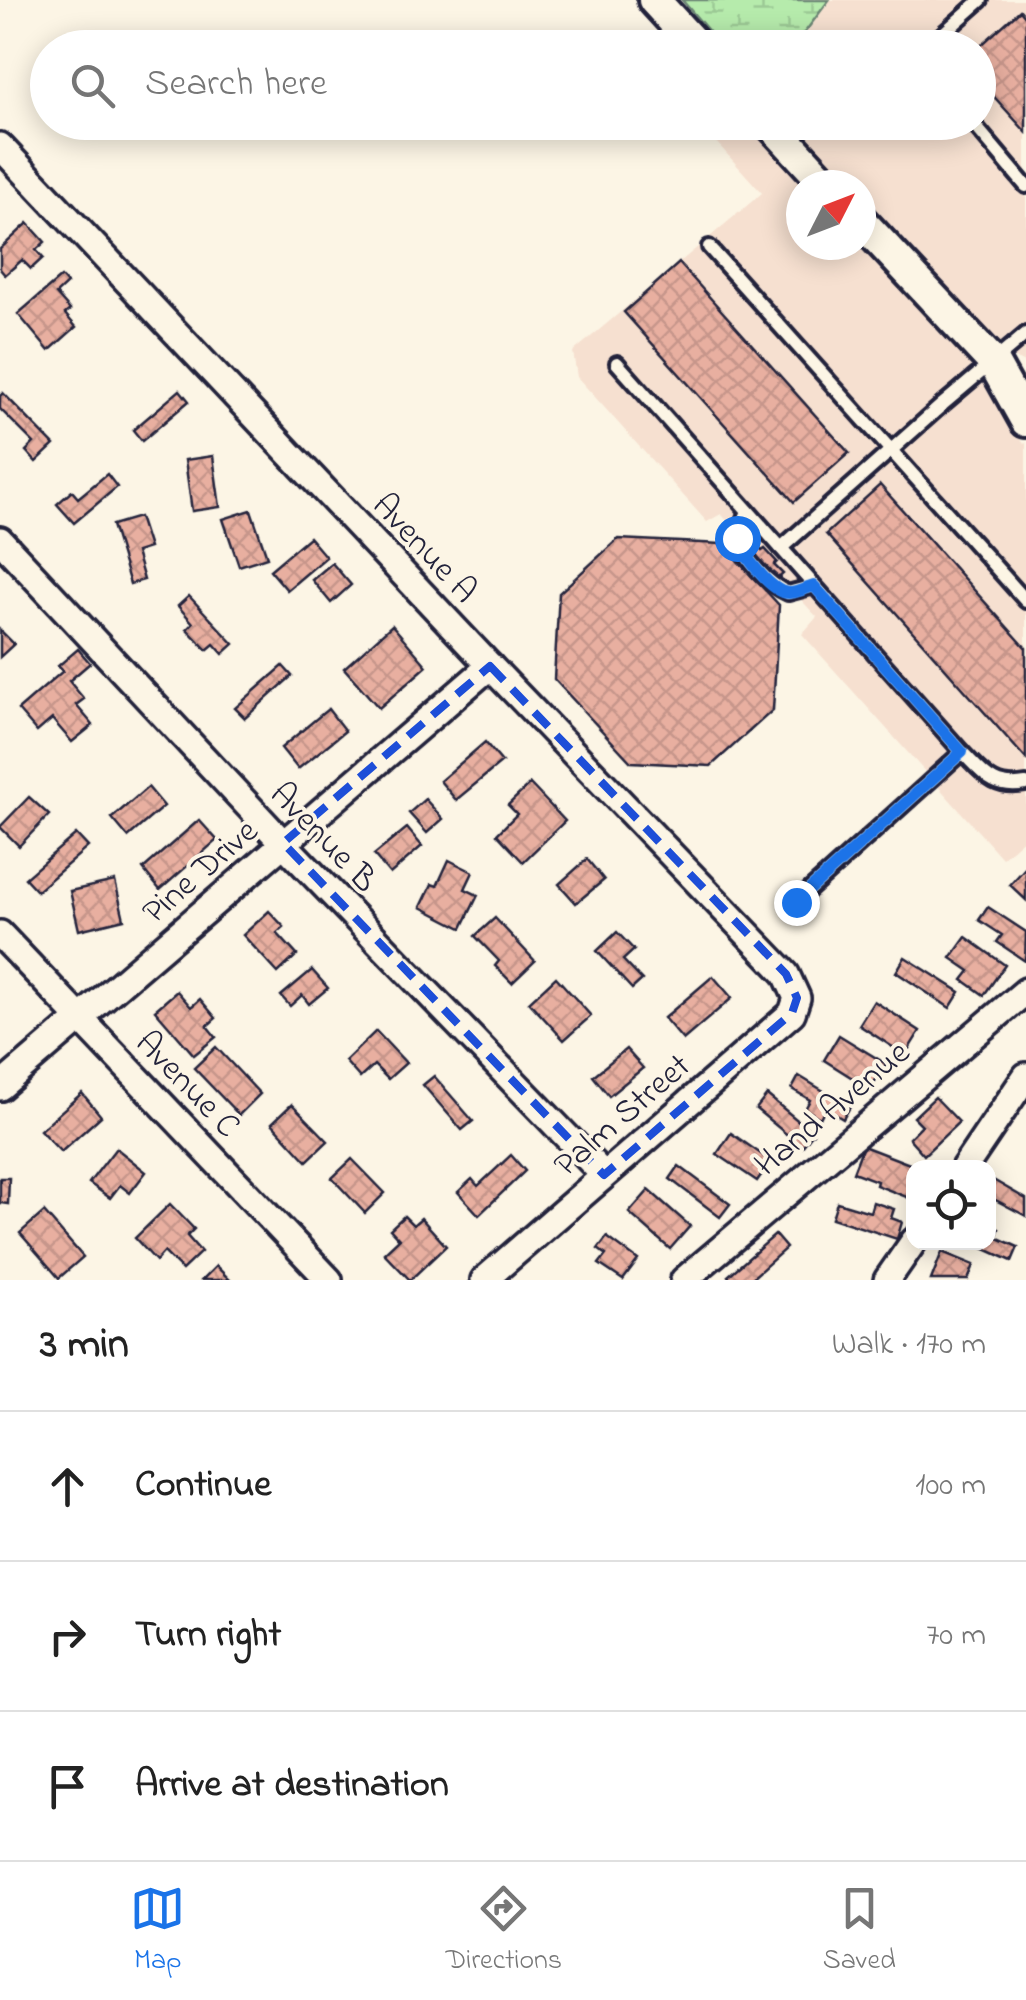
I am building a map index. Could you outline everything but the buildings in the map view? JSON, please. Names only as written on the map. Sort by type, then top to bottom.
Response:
[{"type":"street","points":[[654,0],[682,30]]},
{"type":"street","points":[[786,140],[813,170]]},
{"type":"street","name":"Avenue A","points":[[0,146],[786,974],[797,998]]},
{"type":"street","points":[[876,237],[993,362],[1026,421]]},
{"type":"street","points":[[993,362],[1026,378]]},
{"type":"street","name":"Avenue B","points":[[0,540],[283,843],[604,1175]]},
{"type":"street","name":"Pine Drive","points":[[0,1087],[490,666]]},
{"type":"street","name":"Avenue C","points":[[0,934],[328,1280]]},
{"type":"street","name":"Hand Avenue","points":[[684,1280],[1026,991]]},
{"type":"street","name":"Palm Street","points":[[484,1280],[792,1013],[797,998]]},
{"type":"street","points":[[969,1160],[1026,1076]]},
{"type":"street","points":[[887,1280],[908,1250]]},
{"type":"lane","points":[[947,30],[981,0]]},
{"type":"lane","points":[[987,140],[1026,186]]},
{"type":"lane","points":[[709,247],[1026,601]]},
{"type":"lane","points":[[781,548],[1026,334]]},
{"type":"lane","points":[[617,363],[962,752],[1000,785],[1026,784]]},
{"type":"lane","points":[[748,511],[737,538],[742,552],[774,587],[788,593],[814,586]]},
{"type":"lane","points":[[796,902],[962,752]]},
{"type":"highlighted area","points":[[490,666],[786,974],[797,998],[792,1013],[604,1175],[283,843]]},
{"type":"shaded area","points":[[829,0],[1026,0],[1026,364],[1003,352],[876,218],[876,170],[831,170],[803,140],[996,140],[996,30],[806,30]]},
{"type":"shaded area","points":[[714,140],[767,140],[796,170],[786,170],[786,260],[876,260],[876,256],[977,368],[984,371],[1013,428],[1026,443],[1026,837],[1002,858],[802,634],[817,617],[721,514],[707,522],[577,377],[573,352],[762,193]]},
{"type":"green space","points":[[682,0],[829,0],[806,30],[708,30]]},
{"type":"route","points":[[737,538],[742,552],[774,587],[788,593],[814,586],[962,752],[796,902]]}]
